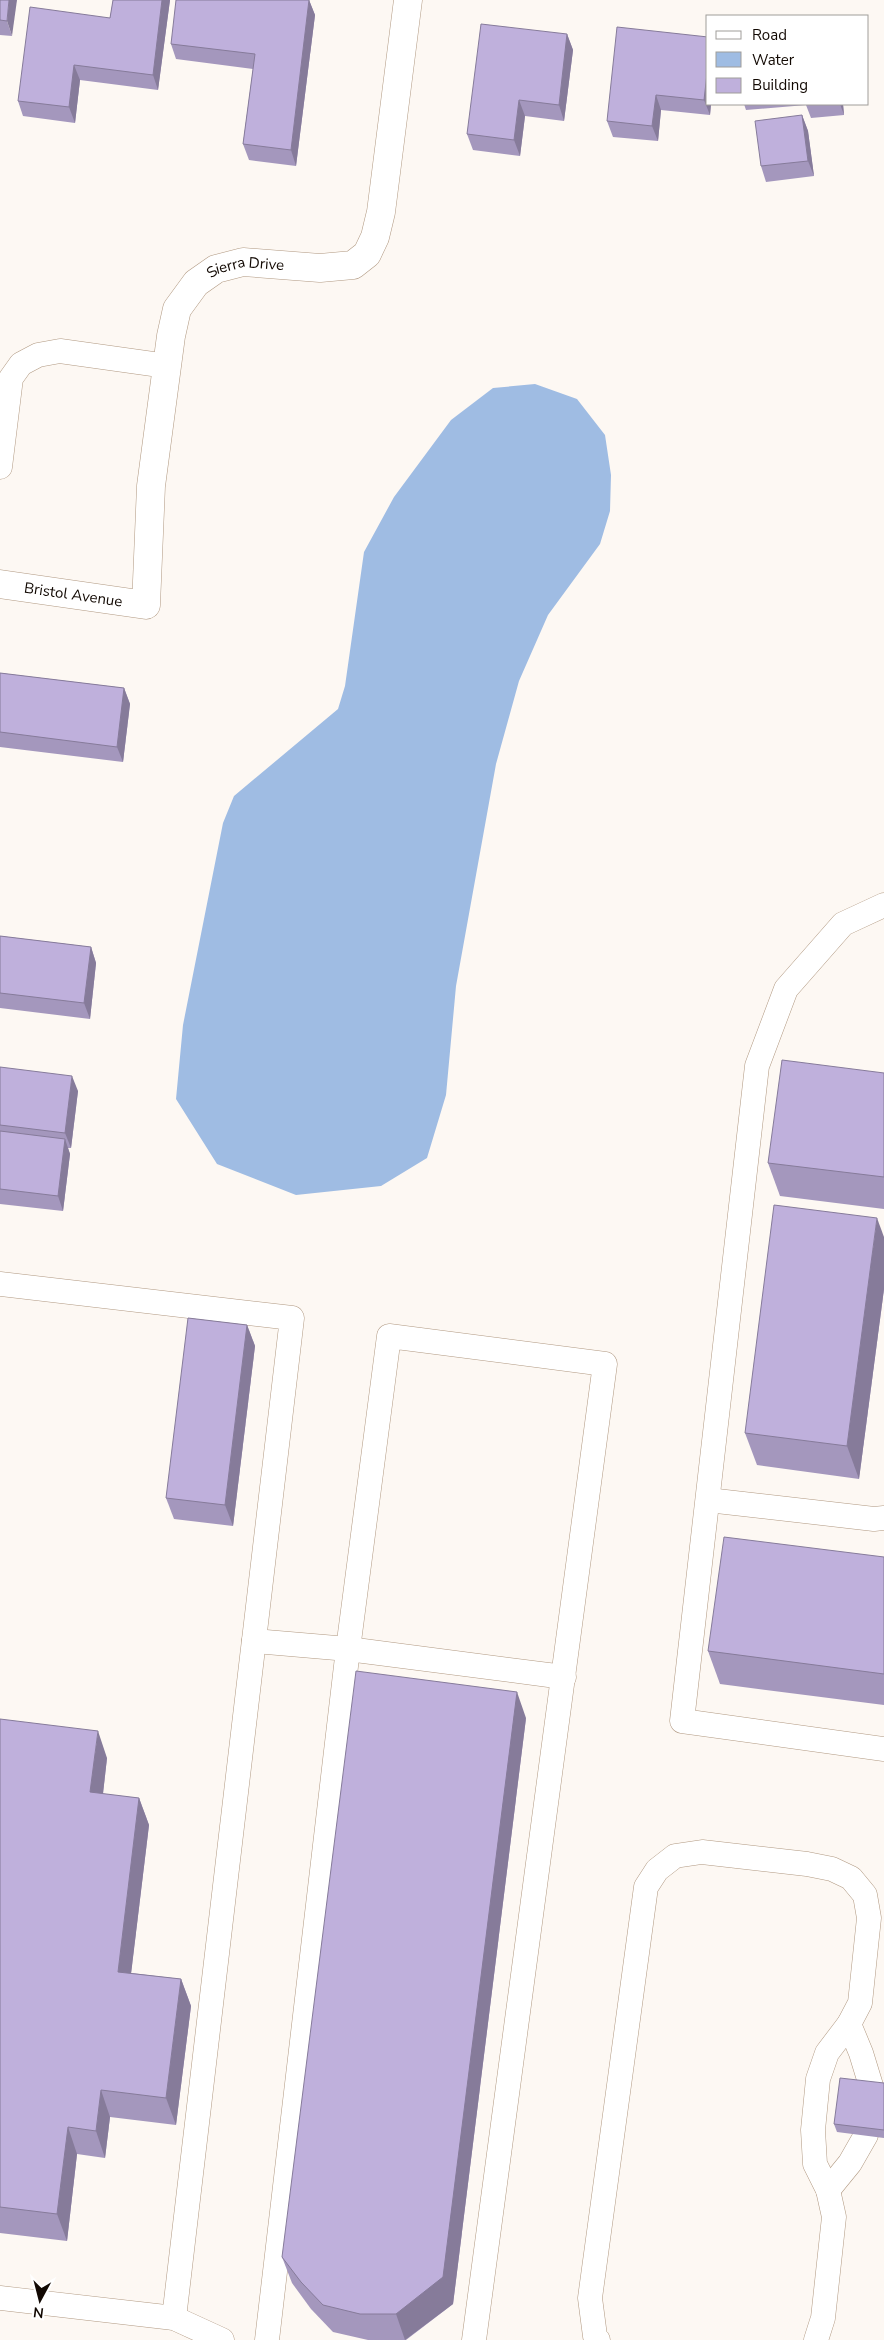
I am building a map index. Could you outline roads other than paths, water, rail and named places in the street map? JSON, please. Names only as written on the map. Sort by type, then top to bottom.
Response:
[{"type":"street","name":"Sierra Drive","points":[[146,604],[151,486],[167,366],[177,309],[196,283],[216,269],[243,262],[320,268],[353,265],[367,254],[375,237],[381,212],[408,0]]},
{"type":"street","name":"Bristol Avenue","points":[[0,584],[146,604]]},
{"type":"lane","points":[[0,467],[11,378],[21,364],[38,355],[60,351],[167,366]]},
{"type":"lane","points":[[884,905],[843,924],[786,989],[757,1066],[682,1721],[884,1749]]},
{"type":"lane","points":[[0,1284],[292,1318],[174,2318]]},
{"type":"lane","points":[[267,2340],[348,1649],[389,1336],[605,1364],[474,2340]]},
{"type":"lane","points":[[708,1500],[874,1519],[884,1518]]},
{"type":"lane","points":[[254,1641],[348,1649],[564,1677]]},
{"type":"lane","points":[[598,2340],[595,2336],[590,2298],[646,1887],[658,1870],[675,1856],[702,1852],[807,1864],[832,1869],[852,1878],[865,1895],[869,1918],[860,2003],[849,2024],[827,2053],[818,2080],[813,2130],[815,2164],[828,2190],[834,2217],[822,2318],[816,2340]]},
{"type":"lane","points":[[849,2024],[861,2053],[872,2089]]},
{"type":"lane","points":[[828,2190],[850,2163],[866,2136]]},
{"type":"lane","points":[[0,2298],[174,2318],[222,2340]]},
{"type":"water","points":[[535,384],[577,399],[605,435],[611,475],[610,511],[600,544],[548,615],[519,681],[496,764],[456,986],[446,1095],[427,1158],[381,1186],[296,1195],[217,1164],[176,1099],[183,1025],[223,823],[234,796],[338,709],[345,686],[364,552],[394,497],[451,420],[493,388]]}]
